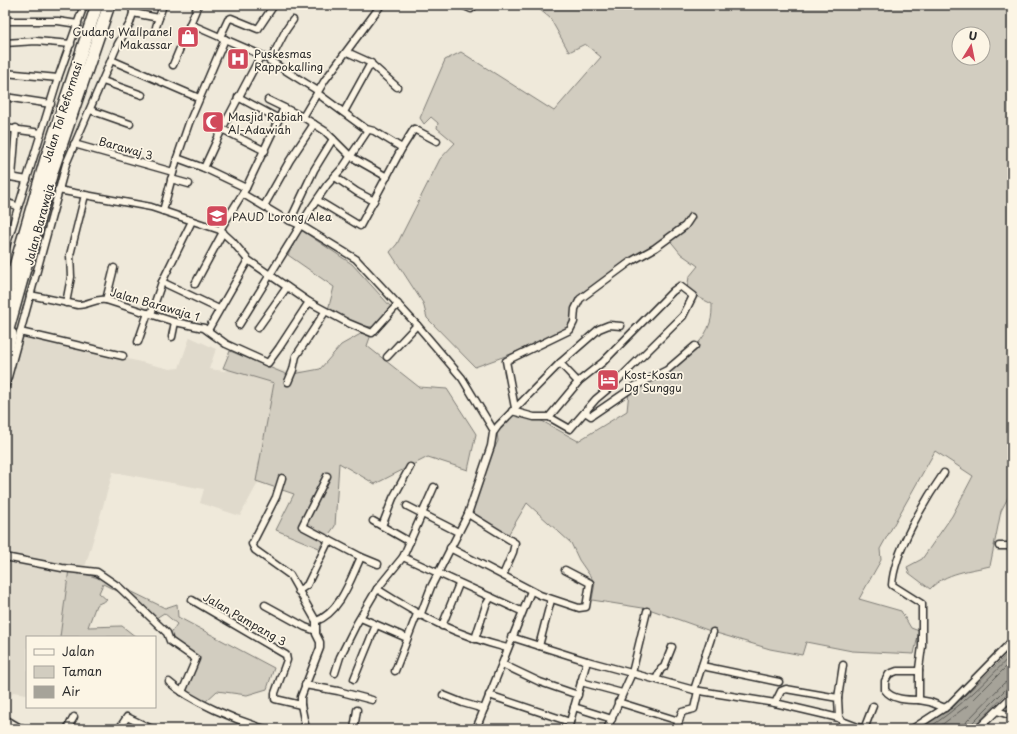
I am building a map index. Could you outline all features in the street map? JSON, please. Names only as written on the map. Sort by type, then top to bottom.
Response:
[{"type":"highway","name":"Jalan Tol Reformasi","points":[[5,300],[27,219],[98,5]]},
{"type":"highway","name":"Jalan Tol Reformasi","points":[[32,244],[52,172],[109,5]]},
{"type":"highway","points":[[5,275],[21,222],[46,159]]},
{"type":"highway","points":[[5,340],[32,244]]},
{"type":"highway","points":[[5,360],[32,244]]},
{"type":"street","points":[[5,250],[7,233],[27,180],[58,78],[84,5]]},
{"type":"street","name":"Jalan Barawaja","points":[[5,388],[58,190],[74,144],[111,60],[130,23],[133,13],[132,5]]},
{"type":"street","points":[[156,27],[163,5]]},
{"type":"street","points":[[173,65],[198,5]]},
{"type":"street","points":[[163,211],[177,158],[228,20],[231,18],[258,29],[274,5]]},
{"type":"street","points":[[462,5],[471,9],[475,5]]},
{"type":"street","points":[[303,117],[317,92],[379,6]]},
{"type":"street","points":[[133,13],[159,18]]},
{"type":"street","points":[[270,61],[293,20]]},
{"type":"street","points":[[5,21],[58,21],[78,24]]},
{"type":"street","points":[[190,24],[270,61],[317,92],[368,130],[374,131],[402,148]]},
{"type":"street","points":[[5,43],[36,41],[71,44]]},
{"type":"street","points":[[347,52],[371,63],[397,87]]},
{"type":"street","points":[[204,168],[238,97],[261,56]]},
{"type":"street","points":[[111,60],[199,98]]},
{"type":"street","points":[[344,112],[371,63]]},
{"type":"street","points":[[5,74],[58,78]]},
{"type":"street","points":[[102,81],[142,95]]},
{"type":"street","points":[[5,97],[51,104]]},
{"type":"street","points":[[238,97],[279,119]]},
{"type":"street","points":[[268,100],[314,124],[333,139],[350,156],[387,177]]},
{"type":"street","points":[[195,284],[221,231],[245,191],[284,108]]},
{"type":"street","points":[[90,110],[130,124]]},
{"type":"street","points":[[264,206],[290,160],[314,124]]},
{"type":"street","points":[[5,128],[16,128],[41,133]]},
{"type":"street","points":[[12,177],[16,128]]},
{"type":"street","points":[[317,200],[359,226],[414,128],[437,141]]},
{"type":"street","points":[[222,129],[265,151]]},
{"type":"street","points":[[239,325],[271,276],[317,200],[368,130]]},
{"type":"street","points":[[290,221],[314,170],[333,139]]},
{"type":"street","name":"Barawaj 3","points":[[74,144],[173,172]]},
{"type":"street","points":[[177,158],[204,168],[245,191],[264,206],[302,226],[356,259],[417,325],[462,378],[494,431]]},
{"type":"street","points":[[5,176],[27,180]]},
{"type":"street","points":[[335,177],[357,192],[374,201]]},
{"type":"street","points":[[172,179],[188,184]]},
{"type":"street","points":[[58,190],[141,204],[221,231],[248,260],[309,302],[325,312],[372,332],[398,304]]},
{"type":"street","points":[[66,303],[71,277],[70,255],[85,194]]},
{"type":"street","points":[[5,202],[14,205]]},
{"type":"street","points":[[511,411],[506,362],[570,330],[574,322],[575,309],[580,299],[630,262],[655,248],[685,226],[691,217]]},
{"type":"street","points":[[138,342],[162,282],[192,221]]},
{"type":"street","points":[[208,330],[248,260]]},
{"type":"street","points":[[106,300],[114,268]]},
{"type":"street","points":[[162,282],[220,309]]},
{"type":"street","points":[[511,411],[534,417],[549,417],[570,429],[598,397],[614,384],[686,312],[693,296],[679,286],[598,366],[578,382],[549,417]]},
{"type":"street","points":[[258,328],[287,287]]},
{"type":"street","name":"Jalan Barawaja 1","points":[[30,295],[81,305],[96,299],[106,300],[175,322],[208,330],[226,344],[267,363],[280,348],[309,302]]},
{"type":"street","points":[[288,382],[293,370],[296,356],[325,312]]},
{"type":"street","points":[[172,337],[175,322]]},
{"type":"street","points":[[387,356],[417,325]]},
{"type":"street","points":[[395,670],[407,638],[468,514],[494,431],[511,411],[560,362],[598,329],[609,325],[621,326]]},
{"type":"street","points":[[20,332],[123,356]]},
{"type":"street","points":[[585,412],[590,417],[632,388],[667,370],[695,346]]},
{"type":"street","points":[[560,362],[578,382]]},
{"type":"street","points":[[382,526],[393,498],[410,467]]},
{"type":"street","points":[[919,700],[919,671],[922,646],[922,604],[892,585],[892,580],[905,541],[931,492],[944,473]]},
{"type":"street","points":[[327,476],[302,526],[361,557],[378,564]]},
{"type":"street","points":[[282,478],[276,497],[252,544],[255,550],[290,575],[316,621],[316,631],[320,642],[320,648],[305,685],[301,705],[306,729]]},
{"type":"street","points":[[335,673],[340,657],[377,589],[403,557],[421,513],[434,487]]},
{"type":"street","points":[[407,506],[458,532]]},
{"type":"street","points":[[468,514],[515,543],[513,552],[503,575]]},
{"type":"street","points":[[373,521],[410,542]]},
{"type":"street","points":[[298,591],[307,585],[328,540]]},
{"type":"street","points":[[999,546],[1012,546]]},
{"type":"street","points":[[450,548],[551,600],[579,608],[586,606],[590,583],[565,570]]},
{"type":"street","points":[[5,557],[62,568],[97,572],[120,587],[167,634],[169,640],[196,659],[182,692]]},
{"type":"street","points":[[316,621],[326,617],[335,610],[361,557]]},
{"type":"street","points":[[403,557],[459,584],[483,592],[521,611]]},
{"type":"street","points":[[442,626],[459,584]]},
{"type":"street","points":[[377,589],[418,615],[442,626],[474,639],[507,648]]},
{"type":"street","points":[[476,729],[521,611],[531,591]]},
{"type":"street","points":[[474,639],[486,605],[491,597]]},
{"type":"street","name":"Jalan Pampang 3","points":[[192,600],[286,655],[286,663],[274,698],[278,701],[301,705]]},
{"type":"street","points":[[539,646],[551,600]]},
{"type":"street","points":[[265,605],[305,627],[316,631]]},
{"type":"street","points":[[607,729],[632,673],[647,611]]},
{"type":"street","points":[[361,618],[407,638]]},
{"type":"street","points":[[354,679],[376,625]]},
{"type":"street","points":[[676,729],[682,712],[693,710],[702,666],[713,632]]},
{"type":"street","points":[[511,637],[587,661],[696,690],[775,703],[838,718],[863,729],[873,706]]},
{"type":"street","points":[[912,729],[945,708],[1012,641]]},
{"type":"street","points":[[656,679],[661,669],[664,667],[672,647]]},
{"type":"street","points":[[568,729],[587,661]]},
{"type":"street","points":[[502,664],[540,682],[578,695]]},
{"type":"street","points":[[838,718],[838,698],[843,665]]},
{"type":"street","points":[[702,666],[779,682]]},
{"type":"street","points":[[919,671],[897,671],[889,674],[885,682],[885,690],[888,694],[906,700],[930,702],[945,708]]},
{"type":"street","points":[[169,682],[182,692],[228,715],[265,729]]},
{"type":"street","points":[[581,682],[622,693]]},
{"type":"street","points":[[305,685],[338,691],[372,700]]},
{"type":"street","points":[[775,703],[781,691],[786,689],[838,698]]},
{"type":"street","points":[[442,695],[463,704],[484,709]]},
{"type":"street","points":[[489,695],[570,722]]},
{"type":"street","points":[[978,729],[1012,696]]},
{"type":"street","points":[[618,702],[679,721]]},
{"type":"street","points":[[574,707],[612,719]]},
{"type":"street","points":[[354,729],[357,710]]},
{"type":"street","points":[[997,712],[1012,716]]},
{"type":"street","points":[[66,729],[74,717]]},
{"type":"street","points":[[119,729],[127,717],[152,729]]},
{"type":"street","points":[[5,719],[19,728]]},
{"type":"shaded area","points":[[22,334],[170,369],[179,368],[190,337],[216,349],[209,369],[225,371],[237,357],[288,372],[299,369],[340,389],[265,470],[240,516],[200,503],[204,489],[113,472],[83,574],[69,573],[60,636],[26,636],[26,694],[13,692],[11,698],[5,697],[5,481],[8,480],[11,466],[5,465],[5,403]]},
{"type":"green space","points":[[534,5],[1012,5],[1012,490],[1001,511],[990,566],[950,576],[936,583],[930,589],[909,573],[907,567],[922,559],[952,516],[973,476],[935,451],[880,549],[881,560],[859,599],[901,611],[911,628],[919,631],[914,654],[852,651],[806,642],[802,655],[770,649],[713,632],[649,609],[592,600],[595,583],[579,560],[571,543],[527,503],[508,535],[471,513],[487,464],[498,441],[497,431],[514,412],[542,421],[578,441],[627,411],[629,392],[676,364],[697,345],[705,334],[710,323],[712,304],[694,295],[687,289],[689,277],[698,266],[681,254],[668,238],[586,291],[572,307],[571,320],[561,333],[475,367],[427,318],[423,303],[390,252],[397,244],[440,159],[455,143],[437,128],[438,123],[431,117],[424,124],[420,118],[445,60],[461,52],[554,111],[601,57],[585,44],[569,52],[550,18]]},
{"type":"green space","points":[[301,230],[352,264],[391,307],[374,326],[367,346],[419,387],[447,389],[476,434],[468,470],[428,457],[375,484],[339,463],[335,526],[319,548],[276,530],[294,494],[256,481],[274,383],[223,368],[230,351],[288,375],[320,369],[341,345],[373,327],[346,324],[328,310],[334,287],[288,255]]},
{"type":"green space","points":[[69,569],[114,583],[165,608],[177,604],[178,617],[274,668],[267,689],[247,695],[217,691],[205,702],[182,691],[194,659],[168,637],[177,624],[164,613],[156,618],[134,606],[135,600],[103,584],[99,593],[107,600],[96,605],[88,627],[122,626],[135,636],[60,636]]},
{"type":"water","points":[[1012,648],[1012,688],[972,729],[919,729],[957,702],[991,671]]},
{"type":"place","name":"Gudang Wallpanel Makassar","points":[[188,37]]},
{"type":"place","name":"Puskesmas Rappokalling","points":[[238,59]]},
{"type":"place","name":"Masjid Rabiah Al-Adawiah","points":[[213,122]]},
{"type":"place","name":"PAUD Lorong Alea","points":[[217,216]]},
{"type":"place","name":"Kost-Kosan Dg Sunggu","points":[[608,380]]}]
